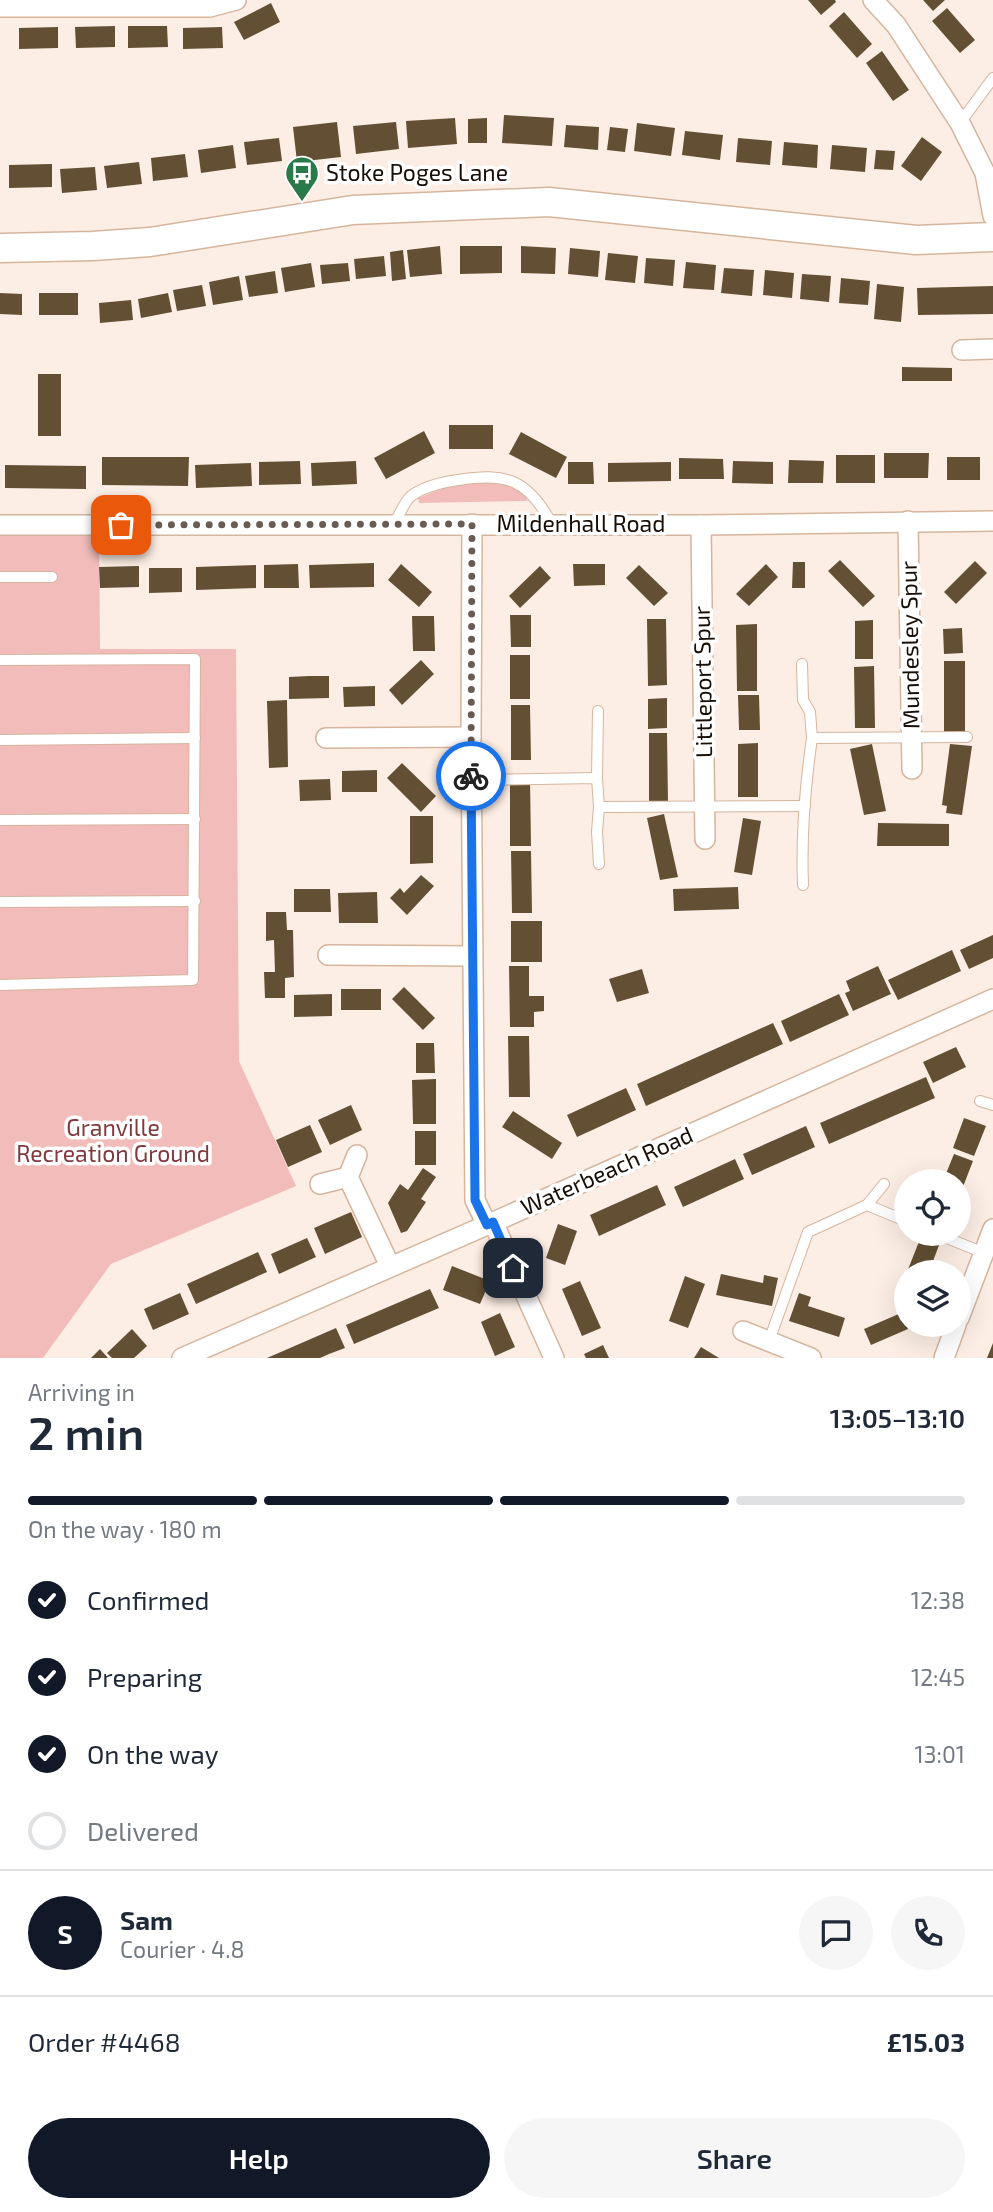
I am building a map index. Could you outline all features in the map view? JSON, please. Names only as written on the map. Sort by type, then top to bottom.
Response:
[{"type":"street","points":[[0,6],[210,6],[236,0]]},
{"type":"street","points":[[873,0],[896,25],[961,123],[985,173],[993,216]]},
{"type":"street","points":[[0,247],[150,242],[353,210],[549,202],[916,240],[993,237]]},
{"type":"street","points":[[962,350],[991,354]]},
{"type":"street","name":"Mildenhall Road","points":[[0,525],[701,525],[993,521]]},
{"type":"street","name":"Mundesley Spur","points":[[908,522],[912,769]]},
{"type":"street","points":[[472,524],[471,780],[475,1200],[490,1224],[554,1358]]},
{"type":"street","name":"Littleport Spur","points":[[701,525],[705,839]]},
{"type":"street","points":[[326,738],[471,737]]},
{"type":"street","points":[[328,956],[472,956]]},
{"type":"street","name":"Waterbeach Road","points":[[182,1358],[490,1224],[993,999]]},
{"type":"street","points":[[357,1155],[348,1177],[390,1266]]},
{"type":"street","points":[[320,1184],[348,1177]]},
{"type":"street","points":[[971,1287],[993,1229]]},
{"type":"street","points":[[743,1331],[811,1358]]},
{"type":"street","points":[[944,1358],[952,1337]]},
{"type":"lane","points":[[961,123],[993,78]]},
{"type":"lane","points":[[394,525],[411,497],[445,482],[488,475],[520,485],[540,501],[552,524]]},
{"type":"lane","points":[[0,577],[52,577]]},
{"type":"lane","points":[[0,660],[195,659],[193,981],[0,985]]},
{"type":"lane","points":[[802,664],[803,700],[810,712],[812,738],[807,772],[803,885]]},
{"type":"lane","points":[[598,710],[599,864]]},
{"type":"lane","points":[[812,738],[967,737]]},
{"type":"lane","points":[[0,740],[195,738]]},
{"type":"lane","points":[[471,780],[597,778]]},
{"type":"lane","points":[[599,807],[805,806]]},
{"type":"lane","points":[[0,820],[195,819]]},
{"type":"lane","points":[[0,902],[195,901]]},
{"type":"lane","points":[[980,1101],[993,1105]]},
{"type":"lane","points":[[769,1341],[808,1232],[867,1205],[884,1184]]},
{"type":"lane","points":[[867,1205],[894,1216]]},
{"type":"lane","points":[[967,1246],[984,1253]]},
{"type":"green space","points":[[479,480],[499,481],[525,493],[527,501],[419,503],[418,498],[453,484]]},
{"type":"green space","name":"Granville Recreation Ground","points":[[99,535],[100,649],[236,649],[239,1061],[296,1186],[111,1264],[43,1358],[0,1358],[0,536]]},
{"type":"building","points":[[808,0],[835,0],[836,2],[821,15]]},
{"type":"building","points":[[923,0],[945,0],[933,11]]},
{"type":"building","points":[[271,3],[280,22],[244,40],[234,22]]},
{"type":"building","points":[[947,8],[975,40],[960,53],[932,21]]},
{"type":"building","points":[[844,12],[872,44],[857,58],[829,26]]},
{"type":"building","points":[[115,26],[115,47],[76,48],[75,27]]},
{"type":"building","points":[[128,26],[167,26],[168,47],[128,48]]},
{"type":"building","points":[[58,27],[58,48],[19,49],[19,28]]},
{"type":"building","points":[[222,27],[223,48],[183,49],[183,28]]},
{"type":"building","points":[[882,51],[909,90],[893,101],[866,63]]},
{"type":"building","points":[[504,115],[554,118],[552,146],[502,143]]},
{"type":"building","points":[[455,118],[457,144],[408,148],[406,121]]},
{"type":"building","points":[[487,118],[487,143],[468,143],[468,119]]},
{"type":"building","points":[[337,122],[341,157],[297,162],[293,127]]},
{"type":"building","points":[[396,122],[399,149],[356,154],[353,126]]},
{"type":"building","points":[[637,123],[675,128],[671,156],[634,151]]},
{"type":"building","points":[[566,125],[599,127],[598,150],[564,147]]},
{"type":"building","points":[[610,127],[628,129],[625,152],[607,150]]},
{"type":"building","points":[[685,131],[723,135],[720,160],[682,155]]},
{"type":"building","points":[[922,137],[942,152],[921,181],[901,166]]},
{"type":"building","points":[[279,138],[282,161],[247,165],[244,142]]},
{"type":"building","points":[[738,138],[772,141],[770,165],[736,162]]},
{"type":"building","points":[[784,142],[818,145],[817,168],[782,165]]},
{"type":"building","points":[[233,145],[236,168],[201,173],[198,150]]},
{"type":"building","points":[[832,145],[867,148],[865,172],[830,169]]},
{"type":"building","points":[[876,150],[895,151],[893,170],[874,169]]},
{"type":"building","points":[[185,154],[188,177],[153,181],[151,158]]},
{"type":"building","points":[[139,162],[142,184],[107,188],[104,166]]},
{"type":"building","points":[[52,164],[52,187],[9,188],[9,165]]},
{"type":"building","points":[[95,167],[97,190],[62,193],[60,169]]},
{"type":"building","points":[[440,246],[442,274],[410,277],[407,250]]},
{"type":"building","points":[[460,246],[502,246],[502,273],[460,274]]},
{"type":"building","points":[[521,246],[556,248],[555,274],[521,273]]},
{"type":"building","points":[[570,248],[600,251],[598,277],[568,274]]},
{"type":"building","points":[[403,250],[406,279],[392,281],[390,252]]},
{"type":"building","points":[[608,253],[638,256],[635,283],[605,280]]},
{"type":"building","points":[[384,256],[386,276],[356,279],[354,259]]},
{"type":"building","points":[[646,258],[675,260],[673,286],[644,283]]},
{"type":"building","points":[[686,262],[716,265],[714,290],[683,288]]},
{"type":"building","points":[[311,263],[315,287],[285,292],[281,268]]},
{"type":"building","points":[[348,263],[350,281],[322,284],[320,265]]},
{"type":"building","points":[[724,268],[754,270],[752,296],[721,293]]},
{"type":"building","points":[[765,270],[794,273],[792,298],[763,295]]},
{"type":"building","points":[[275,271],[278,293],[249,297],[245,276]]},
{"type":"building","points":[[802,274],[831,276],[829,302],[800,299]]},
{"type":"building","points":[[239,276],[243,300],[213,305],[209,282]]},
{"type":"building","points":[[841,278],[870,281],[868,305],[839,303]]},
{"type":"building","points":[[877,284],[904,287],[901,322],[874,319]]},
{"type":"building","points":[[202,285],[206,306],[177,311],[173,290]]},
{"type":"building","points":[[993,286],[993,314],[918,315],[917,288]]},
{"type":"building","points":[[0,293],[22,294],[22,315],[0,314]]},
{"type":"building","points":[[39,293],[78,293],[78,315],[39,315]]},
{"type":"building","points":[[168,293],[172,312],[141,318],[138,299]]},
{"type":"building","points":[[131,300],[133,320],[100,323],[99,303]]},
{"type":"building","points":[[902,367],[952,368],[952,381],[902,381]]},
{"type":"building","points":[[38,374],[61,374],[61,436],[38,436]]},
{"type":"building","points":[[449,425],[493,425],[493,449],[449,449]]},
{"type":"building","points":[[424,431],[435,453],[386,479],[374,458]]},
{"type":"building","points":[[521,432],[567,457],[556,478],[509,454]]},
{"type":"building","points":[[884,453],[929,453],[928,478],[884,478]]},
{"type":"building","points":[[836,455],[875,455],[875,483],[836,483]]},
{"type":"building","points":[[102,457],[189,457],[188,486],[102,485]]},
{"type":"building","points":[[947,457],[980,457],[980,480],[947,480]]},
{"type":"building","points":[[679,458],[723,459],[724,479],[679,479]]},
{"type":"building","points":[[789,460],[824,461],[823,483],[788,483]]},
{"type":"building","points":[[300,461],[301,484],[259,485],[259,462]]},
{"type":"building","points":[[356,461],[357,484],[312,486],[311,463]]},
{"type":"building","points":[[733,461],[773,462],[773,484],[732,483]]},
{"type":"building","points":[[568,462],[593,462],[594,484],[568,484]]},
{"type":"building","points":[[671,462],[671,481],[608,482],[608,463]]},
{"type":"building","points":[[251,463],[252,486],[196,488],[195,465]]},
{"type":"building","points":[[5,465],[86,466],[86,489],[5,488]]},
{"type":"building","points":[[840,560],[875,596],[863,607],[828,571]]},
{"type":"building","points":[[975,561],[987,573],[956,604],[944,592]]},
{"type":"building","points":[[793,562],[805,562],[805,588],[792,588]]},
{"type":"building","points":[[374,563],[374,587],[310,588],[309,565]]},
{"type":"building","points":[[298,564],[299,588],[264,588],[264,565]]},
{"type":"building","points":[[401,564],[432,592],[419,607],[388,580]]},
{"type":"building","points":[[573,564],[605,564],[605,585],[574,586]]},
{"type":"building","points":[[766,564],[778,577],[749,606],[736,594]]},
{"type":"building","points":[[256,565],[256,588],[196,590],[196,567]]},
{"type":"building","points":[[639,565],[668,593],[654,606],[626,578]]},
{"type":"building","points":[[139,566],[139,587],[100,588],[99,567]]},
{"type":"building","points":[[540,566],[551,578],[520,608],[509,596]]},
{"type":"building","points":[[149,568],[182,568],[182,592],[149,593]]},
{"type":"building","points":[[510,615],[531,615],[531,647],[511,647]]},
{"type":"building","points":[[412,616],[434,616],[435,651],[413,651]]},
{"type":"building","points":[[647,619],[666,619],[667,685],[648,686]]},
{"type":"building","points":[[873,620],[873,659],[855,659],[855,621]]},
{"type":"building","points":[[757,624],[757,691],[737,691],[736,625]]},
{"type":"building","points":[[962,628],[963,653],[944,654],[943,629]]},
{"type":"building","points":[[510,655],[530,655],[530,699],[510,699]]},
{"type":"building","points":[[421,660],[434,674],[402,705],[389,690]]},
{"type":"building","points":[[944,661],[965,661],[965,732],[944,732]]},
{"type":"building","points":[[874,666],[875,728],[855,728],[854,667]]},
{"type":"building","points":[[329,676],[329,698],[289,699],[289,677]]},
{"type":"building","points":[[375,686],[375,706],[344,707],[343,687]]},
{"type":"building","points":[[738,695],[759,695],[760,730],[739,730]]},
{"type":"building","points":[[667,698],[667,728],[648,729],[648,699]]},
{"type":"building","points":[[287,700],[288,767],[269,768],[267,701]]},
{"type":"building","points":[[511,705],[530,705],[531,760],[511,760]]},
{"type":"building","points":[[649,733],[667,733],[668,802],[649,803]]},
{"type":"building","points":[[758,743],[758,797],[738,797],[738,744]]},
{"type":"building","points":[[872,744],[886,811],[864,815],[850,749]]},
{"type":"building","points":[[950,744],[972,746],[962,815],[946,813],[947,806],[942,805]]},
{"type":"building","points":[[402,763],[436,796],[421,812],[387,778]]},
{"type":"building","points":[[377,770],[377,792],[342,792],[342,771]]},
{"type":"building","points":[[330,779],[331,800],[300,801],[299,780]]},
{"type":"building","points":[[510,779],[530,779],[531,846],[510,846]]},
{"type":"building","points":[[664,814],[678,877],[660,880],[647,818]]},
{"type":"building","points":[[410,816],[433,816],[433,863],[410,864]]},
{"type":"building","points":[[743,818],[761,821],[752,875],[734,872]]},
{"type":"building","points":[[878,823],[949,824],[949,846],[877,846]]},
{"type":"building","points":[[511,851],[531,851],[532,913],[512,913]]},
{"type":"building","points":[[421,875],[434,886],[407,915],[390,898],[400,888],[404,893]]},
{"type":"building","points":[[738,887],[739,909],[674,911],[673,889]]},
{"type":"building","points":[[294,889],[330,889],[331,912],[294,912]]},
{"type":"building","points":[[377,892],[378,923],[339,923],[338,893]]},
{"type":"building","points":[[266,912],[286,912],[287,930],[293,930],[294,977],[285,978],[285,998],[265,998],[264,972],[275,972],[274,940],[266,941]]},
{"type":"building","points":[[511,921],[542,921],[542,962],[511,962]]},
{"type":"building","points":[[993,935],[993,958],[969,969],[960,950]]},
{"type":"building","points":[[952,950],[961,971],[898,1000],[888,980]]},
{"type":"building","points":[[509,966],[529,966],[529,996],[544,996],[544,1011],[534,1012],[534,1027],[510,1027]]},
{"type":"building","points":[[878,966],[891,994],[853,1011],[845,993],[850,991],[846,981]]},
{"type":"building","points":[[642,969],[649,993],[617,1002],[609,979]]},
{"type":"building","points":[[404,987],[435,1018],[423,1030],[392,999]]},
{"type":"building","points":[[341,989],[381,989],[381,1010],[341,1010]]},
{"type":"building","points":[[332,994],[332,1016],[294,1017],[294,995]]},
{"type":"building","points":[[839,994],[849,1015],[790,1042],[781,1021]]},
{"type":"building","points":[[773,1023],[783,1044],[646,1106],[637,1084]]},
{"type":"building","points":[[508,1036],[529,1036],[530,1097],[509,1097]]},
{"type":"building","points":[[416,1043],[434,1043],[435,1073],[416,1073]]},
{"type":"building","points":[[956,1047],[966,1067],[933,1083],[923,1062]]},
{"type":"building","points":[[926,1077],[935,1098],[829,1144],[820,1123]]},
{"type":"building","points":[[436,1079],[436,1124],[413,1124],[412,1080]]},
{"type":"building","points":[[626,1088],[636,1110],[577,1137],[567,1115]]},
{"type":"building","points":[[351,1105],[362,1130],[330,1145],[318,1120]]},
{"type":"building","points":[[513,1111],[562,1143],[552,1159],[502,1127]]},
{"type":"building","points":[[964,1118],[986,1126],[974,1156],[953,1148]]},
{"type":"building","points":[[310,1125],[322,1152],[288,1167],[276,1140]]},
{"type":"building","points":[[806,1126],[815,1147],[752,1175],[743,1154]]},
{"type":"building","points":[[415,1131],[436,1131],[436,1165],[415,1165]]},
{"type":"building","points":[[954,1154],[973,1161],[970,1169],[948,1169]]},
{"type":"building","points":[[735,1159],[744,1179],[683,1207],[674,1187]]},
{"type":"building","points":[[423,1168],[436,1177],[421,1199],[426,1202],[407,1231],[401,1233],[388,1203],[400,1184],[408,1190]]},
{"type":"building","points":[[657,1185],[666,1205],[599,1236],[590,1215]]},
{"type":"building","points":[[351,1212],[362,1237],[325,1254],[314,1228]]},
{"type":"building","points":[[558,1224],[577,1231],[565,1265],[546,1258]]},
{"type":"building","points":[[307,1238],[316,1257],[279,1274],[271,1254]]},
{"type":"building","points":[[917,1246],[939,1246],[933,1260],[912,1260]]},
{"type":"building","points":[[258,1252],[267,1272],[196,1304],[187,1284]]},
{"type":"building","points":[[452,1266],[490,1281],[480,1304],[443,1290]]},
{"type":"building","points":[[721,1274],[763,1283],[764,1275],[778,1278],[772,1306],[716,1295]]},
{"type":"building","points":[[685,1276],[705,1284],[688,1328],[669,1321]]},
{"type":"building","points":[[580,1281],[601,1328],[582,1336],[562,1289]]},
{"type":"building","points":[[430,1289],[439,1308],[354,1344],[346,1325]]},
{"type":"building","points":[[180,1293],[189,1314],[153,1330],[144,1309]]},
{"type":"building","points":[[799,1293],[811,1297],[808,1306],[845,1318],[839,1337],[789,1321]]},
{"type":"building","points":[[500,1313],[515,1347],[495,1356],[481,1322]]},
{"type":"building","points":[[894,1316],[894,1335],[871,1345],[864,1329]]},
{"type":"building","points":[[336,1328],[345,1348],[320,1358],[267,1358]]},
{"type":"building","points":[[132,1329],[147,1346],[134,1358],[112,1358],[107,1353]]},
{"type":"building","points":[[993,1343],[993,1358],[987,1358]]},
{"type":"building","points":[[603,1345],[609,1358],[586,1358],[584,1354]]},
{"type":"building","points":[[701,1347],[719,1358],[694,1358]]},
{"type":"building","points":[[100,1349],[108,1358],[91,1358]]},
{"type":"way so far","points":[[121,525],[472,524],[471,776]]},
{"type":"place","name":"Stoke Poges Lane","points":[[302,203]]},
{"type":"route","points":[[471,776],[475,1200],[487,1225],[493,1222],[513,1268]]}]
